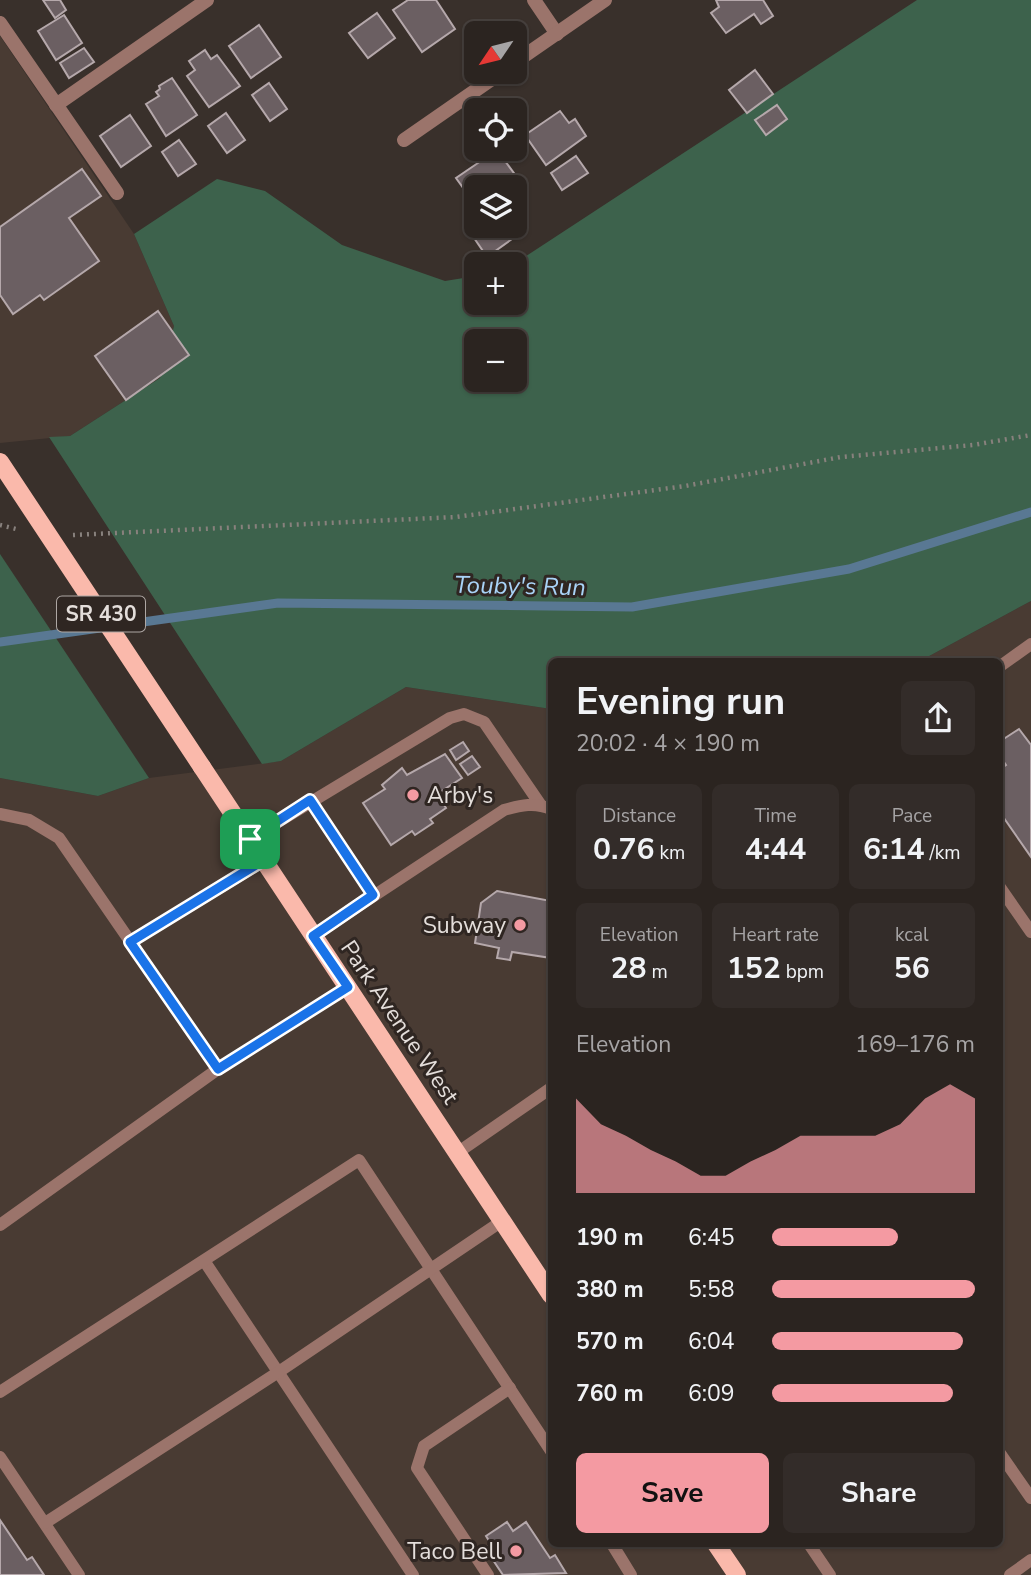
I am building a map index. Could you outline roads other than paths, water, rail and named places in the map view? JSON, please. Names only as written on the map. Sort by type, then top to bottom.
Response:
[{"type":"main road","name":"Park Avenue West","points":[[0,461],[548,1290]]},
{"type":"main road","points":[[718,1547],[737,1575]]},
{"type":"street","points":[[56,105],[207,0]]},
{"type":"street","points":[[534,0],[557,34]]},
{"type":"street","points":[[527,54],[605,0]]},
{"type":"street","points":[[0,23],[117,193]]},
{"type":"street","points":[[404,140],[485,84]]},
{"type":"lane","points":[[1003,658],[1031,644]]},
{"type":"lane","points":[[1003,663],[1012,654]]},
{"type":"lane","points":[[250,839],[310,800],[450,718],[464,714],[484,722],[546,807]]},
{"type":"lane","points":[[310,800],[373,895]]},
{"type":"lane","points":[[313,936],[504,810],[522,804],[546,807]]},
{"type":"lane","points":[[0,814],[29,820],[59,838],[218,1069]]},
{"type":"lane","points":[[130,942],[264,860]]},
{"type":"lane","points":[[1003,892],[1031,932]]},
{"type":"lane","points":[[0,1225],[218,1069],[348,987]]},
{"type":"lane","points":[[457,1153],[548,1090]]},
{"type":"lane","points":[[0,1392],[359,1160],[548,1446]]},
{"type":"lane","points":[[45,1523],[279,1371],[502,1221]]},
{"type":"lane","points":[[205,1262],[413,1575]]},
{"type":"lane","points":[[488,1575],[417,1468],[424,1446],[510,1388]]},
{"type":"lane","points":[[0,1457],[79,1575]]},
{"type":"lane","points":[[1003,1458],[1031,1498]]},
{"type":"lane","points":[[614,1547],[631,1575]]},
{"type":"lane","points":[[811,1547],[830,1575]]},
{"type":"lane","points":[[1010,1575],[1031,1560]]},
{"type":"waterway","name":"Touby's Run","points":[[0,642],[278,603],[632,607],[849,569],[1031,512]]},
{"type":"place","name":"Arby's","points":[[413,795]]},
{"type":"place","name":"Subway","points":[[520,925]]},
{"type":"place","name":"Taco Bell","points":[[516,1551]]}]
